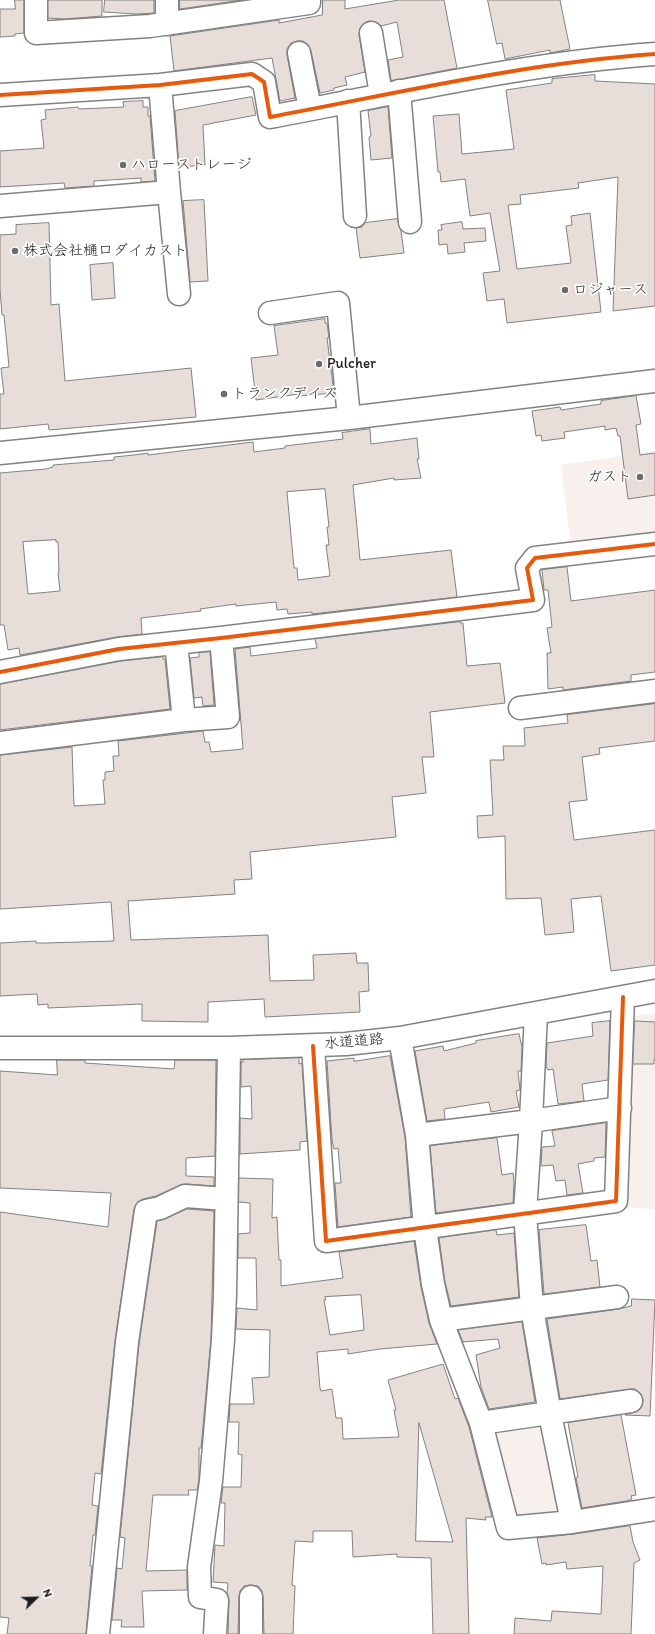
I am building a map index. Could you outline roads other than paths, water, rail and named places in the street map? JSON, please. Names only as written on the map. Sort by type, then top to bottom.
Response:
[{"type":"street","points":[[36,0],[36,33],[167,24],[309,3],[309,0]]},
{"type":"street","points":[[167,0],[167,24]]},
{"type":"street","points":[[371,33],[390,93],[410,222]]},
{"type":"street","points":[[299,53],[310,109]]},
{"type":"street","points":[[0,95],[160,85],[252,74],[264,82],[270,117],[390,93],[561,62],[601,57],[655,54]]},
{"type":"street","points":[[160,85],[179,294]]},
{"type":"street","points":[[348,101],[355,216]]},
{"type":"street","points":[[0,206],[169,192]]},
{"type":"street","points":[[270,313],[338,303],[349,418]]},
{"type":"street","points":[[0,453],[349,418],[655,381]]},
{"type":"street","points":[[0,672],[119,649],[533,600],[527,568],[535,558],[655,544]]},
{"type":"street","points":[[0,743],[184,720],[228,717],[221,638]]},
{"type":"street","points":[[176,643],[184,720]]},
{"type":"street","points":[[520,708],[655,692]]},
{"type":"street","name":"水道道路","points":[[0,1048],[229,1048],[346,1044],[400,1038],[655,991]]},
{"type":"street","points":[[313,1046],[326,1241],[616,1201],[623,997]]},
{"type":"street","points":[[536,1013],[525,1213],[532,1308],[550,1414],[572,1522]]},
{"type":"street","points":[[400,1038],[417,1135],[425,1228],[433,1284],[441,1320],[481,1423],[508,1528],[572,1522],[655,1510]]},
{"type":"street","points":[[215,1634],[217,1600],[200,1597],[199,1567],[211,1481],[223,1340],[229,1048]]},
{"type":"street","points":[[417,1135],[620,1108]]},
{"type":"street","points":[[98,1634],[127,1342],[146,1211],[160,1208],[185,1196],[226,1199]]},
{"type":"street","points":[[441,1320],[617,1297]]},
{"type":"street","points":[[481,1423],[631,1401]]},
{"type":"street","points":[[251,1597],[251,1634]]},
{"type":"place","name":"ハローストレージ","points":[[123,165]]},
{"type":"place","name":"株式会社樋口ダイカスト","points":[[15,251]]},
{"type":"place","name":"ロジャース","points":[[565,290]]},
{"type":"place","name":"Pulcher","points":[[319,364]]},
{"type":"place","name":"トランクデイズ","points":[[224,394]]},
{"type":"place","name":"ガスト","points":[[640,477]]}]
